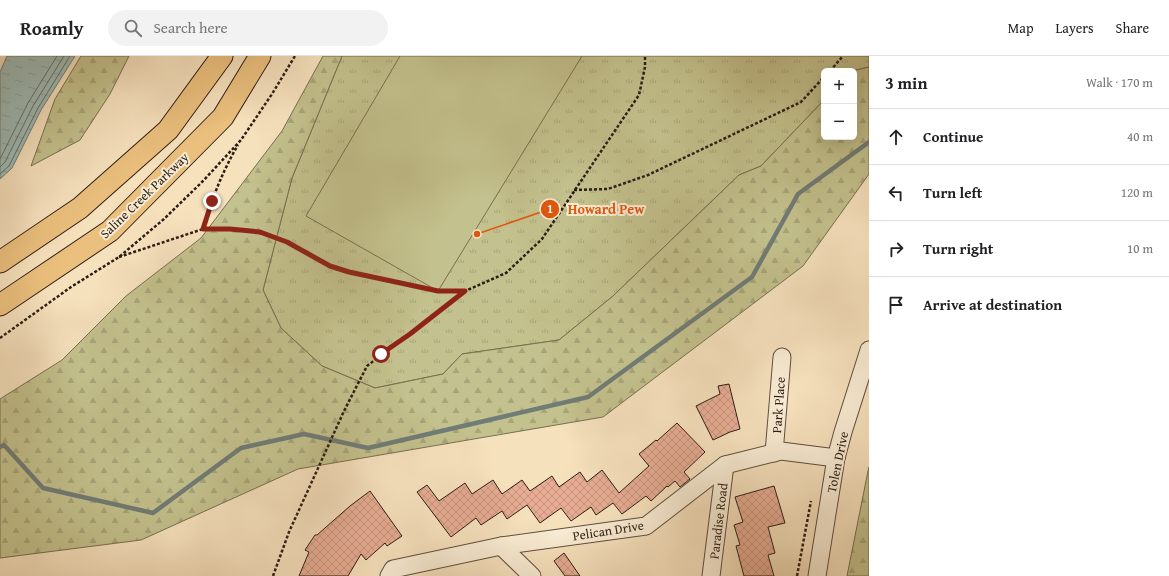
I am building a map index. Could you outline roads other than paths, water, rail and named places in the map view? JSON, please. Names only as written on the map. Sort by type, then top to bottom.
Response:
[{"type":"main road","points":[[0,262],[80,208],[168,130],[222,56]]},
{"type":"main road","name":"Saline Creek Parkway","points":[[0,306],[110,231],[223,117],[260,56]]},
{"type":"street","name":"Tolen Drive","points":[[817,576],[836,458],[869,350]]},
{"type":"street","name":"Park Place","points":[[774,452],[782,357]]},
{"type":"street","name":"Pelican Drive","points":[[389,576],[393,569],[501,546],[646,526],[725,465],[774,452],[782,451],[836,458]]},
{"type":"street","name":"Paradise Road","points":[[711,576],[725,465]]},
{"type":"street","points":[[501,546],[532,576]]},
{"type":"water","points":[[7,56],[75,56],[41,110],[12,168],[0,179],[0,72]]},
{"type":"waterway","points":[[0,447],[4,445],[43,488],[153,513],[241,448],[304,434],[368,448],[588,397],[752,277],[798,194],[869,142]]},
{"type":"place","name":"Howard Pew","points":[[477,234]]}]
